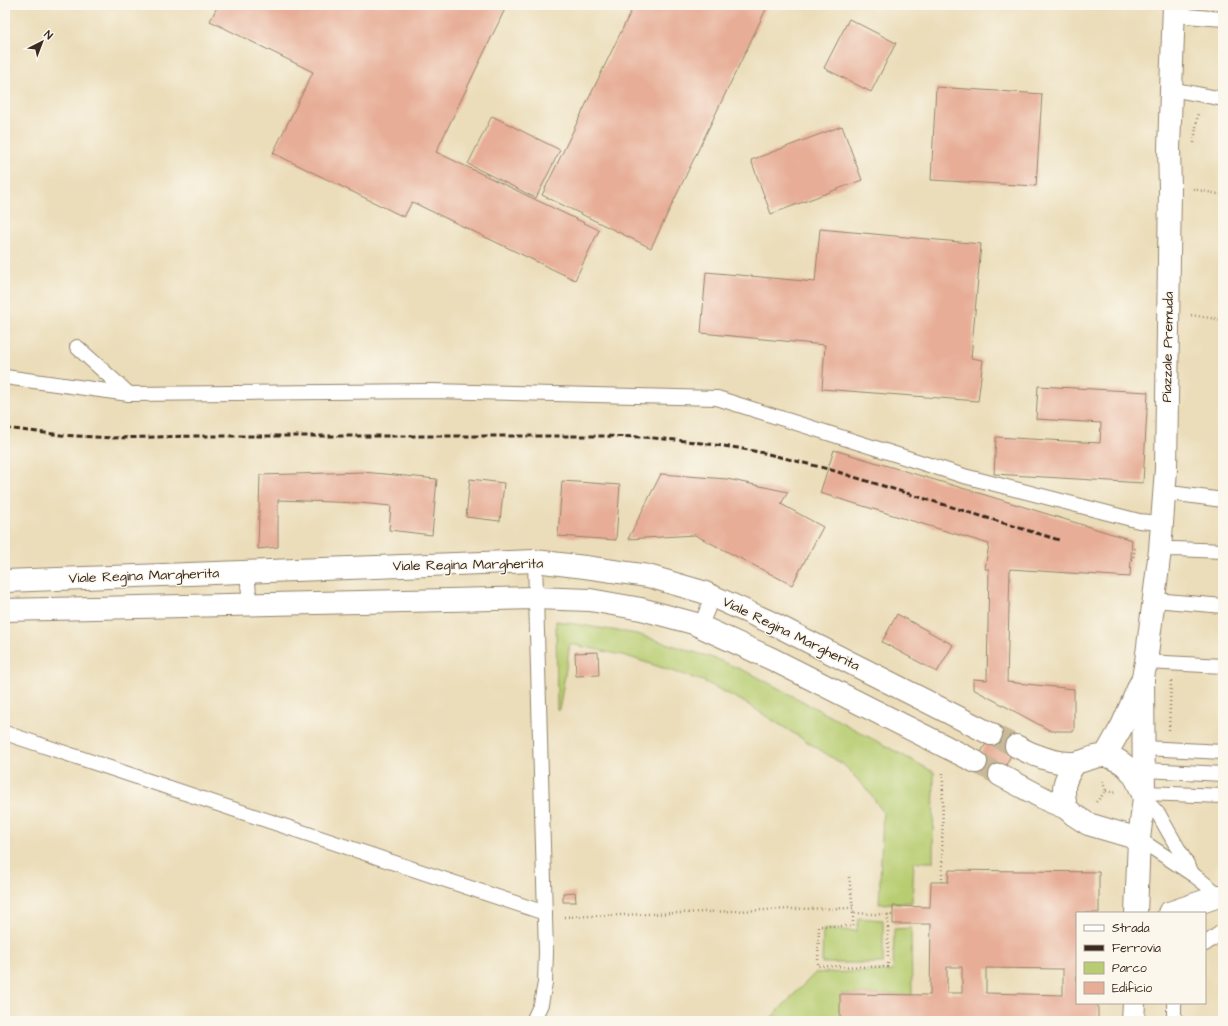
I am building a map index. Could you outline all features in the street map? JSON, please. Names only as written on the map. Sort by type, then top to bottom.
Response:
[{"type":"street","name":"Piazzale Premuda","points":[[1144,796],[1144,670],[1160,550],[1166,469],[1170,188],[1169,149],[1174,10]]},
{"type":"street","name":"Viale Regina Margherita","points":[[5,581],[535,561],[648,576],[703,592],[770,622],[991,734]]},
{"type":"street","points":[[5,610],[535,598],[597,602],[641,609],[693,623],[772,659],[976,762]]},
{"type":"street","name":"Piazzale Premuda","points":[[1105,756],[1122,726],[1144,670]]},
{"type":"street","points":[[1016,746],[1052,761],[1075,763],[1105,756],[1114,758],[1133,774],[1144,796],[1139,839],[1136,912]]},
{"type":"street","points":[[1066,808],[1063,788],[1075,763]]},
{"type":"street","points":[[1000,775],[1047,800],[1066,808],[1074,816],[1088,824],[1139,839]]},
{"type":"street","points":[[1172,912],[1222,896]]},
{"type":"street","points":[[1133,1021],[1134,1004]]},
{"type":"lane","points":[[1174,10],[1223,19]]},
{"type":"lane","points":[[1171,89],[1223,99]]},
{"type":"lane","points":[[77,347],[129,394]]},
{"type":"lane","points":[[5,377],[129,394],[432,391],[717,398],[964,476],[1139,521],[1162,523]]},
{"type":"lane","points":[[1164,493],[1223,500]]},
{"type":"lane","points":[[1160,550],[1223,550]]},
{"type":"lane","points":[[533,1021],[541,1004],[545,983],[545,913],[535,561]]},
{"type":"lane","points":[[247,572],[250,605]]},
{"type":"lane","points":[[700,627],[713,596]]},
{"type":"lane","points":[[1154,600],[1223,606]]},
{"type":"lane","points":[[1144,670],[1171,663],[1223,666]]},
{"type":"lane","points":[[5,733],[545,913]]},
{"type":"lane","points":[[1144,748],[1168,748],[1223,752]]},
{"type":"lane","points":[[1145,770],[1223,774]]},
{"type":"lane","points":[[1144,796],[1223,796]]},
{"type":"lane","points":[[1144,796],[1159,815],[1195,876]]},
{"type":"lane","points":[[1139,839],[1195,876],[1222,896]]},
{"type":"lane","points":[[1206,943],[1223,931]]},
{"type":"lane","points":[[1174,1004],[1174,1021]]},
{"type":"path","points":[[1170,188],[1188,188],[1223,196]]},
{"type":"path","points":[[1184,314],[1223,320]]},
{"type":"path","points":[[1131,559],[1133,559],[1136,542]]},
{"type":"path","points":[[1168,748],[1171,663]]},
{"type":"path","points":[[942,882],[943,772]]},
{"type":"path","points":[[1093,805],[1106,791],[1101,778]]},
{"type":"path","points":[[849,877],[853,908],[852,926],[819,926],[818,966],[888,967],[888,915]]},
{"type":"path","points":[[562,918],[566,916],[853,908]]},
{"type":"path","points":[[853,913],[893,915]]},
{"type":"green space","points":[[556,621],[637,634],[716,659],[752,674],[934,772],[933,862],[914,862],[912,902],[879,904],[883,812],[869,792],[844,765],[742,701],[703,681],[626,656],[570,644],[559,711],[557,709]]},
{"type":"green space","points":[[858,918],[883,920],[883,963],[822,963],[823,929],[857,931]]},
{"type":"green space","points":[[911,928],[912,995],[841,994],[840,1021],[768,1021],[815,973],[893,971],[894,929]]},
{"type":"building","points":[[218,5],[507,5],[436,152],[599,230],[575,280],[412,202],[404,217],[273,153],[313,72],[210,21]]},
{"type":"building","points":[[634,5],[768,5],[651,248],[542,195]]},
{"type":"building","points":[[849,19],[896,43],[871,92],[824,68]]},
{"type":"building","points":[[936,87],[1042,94],[1036,186],[931,180]]},
{"type":"building","points":[[492,116],[560,150],[536,198],[468,164]]},
{"type":"building","points":[[842,126],[862,180],[771,214],[751,160]]},
{"type":"building","points":[[820,229],[981,244],[971,358],[983,360],[978,401],[822,389],[825,345],[701,333],[706,272],[815,282]]},
{"type":"building","points":[[1038,386],[1148,392],[1143,483],[994,474],[996,437],[1100,443],[1101,423],[1036,419]]},
{"type":"building","points":[[834,450],[1132,540],[1130,577],[1010,569],[1007,682],[1074,689],[1074,731],[1051,731],[973,689],[973,679],[987,680],[989,569],[985,569],[989,544],[820,493]]},
{"type":"building","points":[[363,472],[437,479],[432,535],[389,530],[391,506],[360,503],[278,500],[278,547],[258,549],[260,475]]},
{"type":"building","points":[[661,474],[727,479],[788,492],[781,504],[823,527],[792,585],[695,535],[628,539]]},
{"type":"building","points":[[470,479],[504,483],[500,521],[466,517]]},
{"type":"building","points":[[562,481],[620,485],[616,540],[558,536]]},
{"type":"building","points":[[897,614],[953,645],[937,672],[882,642]]},
{"type":"building","points":[[598,652],[599,675],[576,676],[575,653]]},
{"type":"building","points":[[994,729],[1018,742],[998,780],[973,767]]},
{"type":"building","points":[[949,870],[1099,872],[1099,912],[1076,912],[1076,1004],[1098,1004],[1098,1021],[840,1021],[840,994],[930,995],[931,924],[893,924],[893,906],[930,907],[931,882],[948,882]],"holes":[[[947,967],[962,967],[962,993],[947,993]],[[986,968],[1063,969],[1063,995],[986,993]]]},
{"type":"building","points":[[575,892],[576,902],[563,902],[563,893]]},
{"type":"tunnel","points":[[991,734],[1016,746]]},
{"type":"tunnel","points":[[976,762],[1000,775]]},
{"type":"railway","points":[[5,428],[61,435],[112,438],[196,436],[600,436],[643,437],[686,441],[764,453],[828,469],[1059,540]]}]
